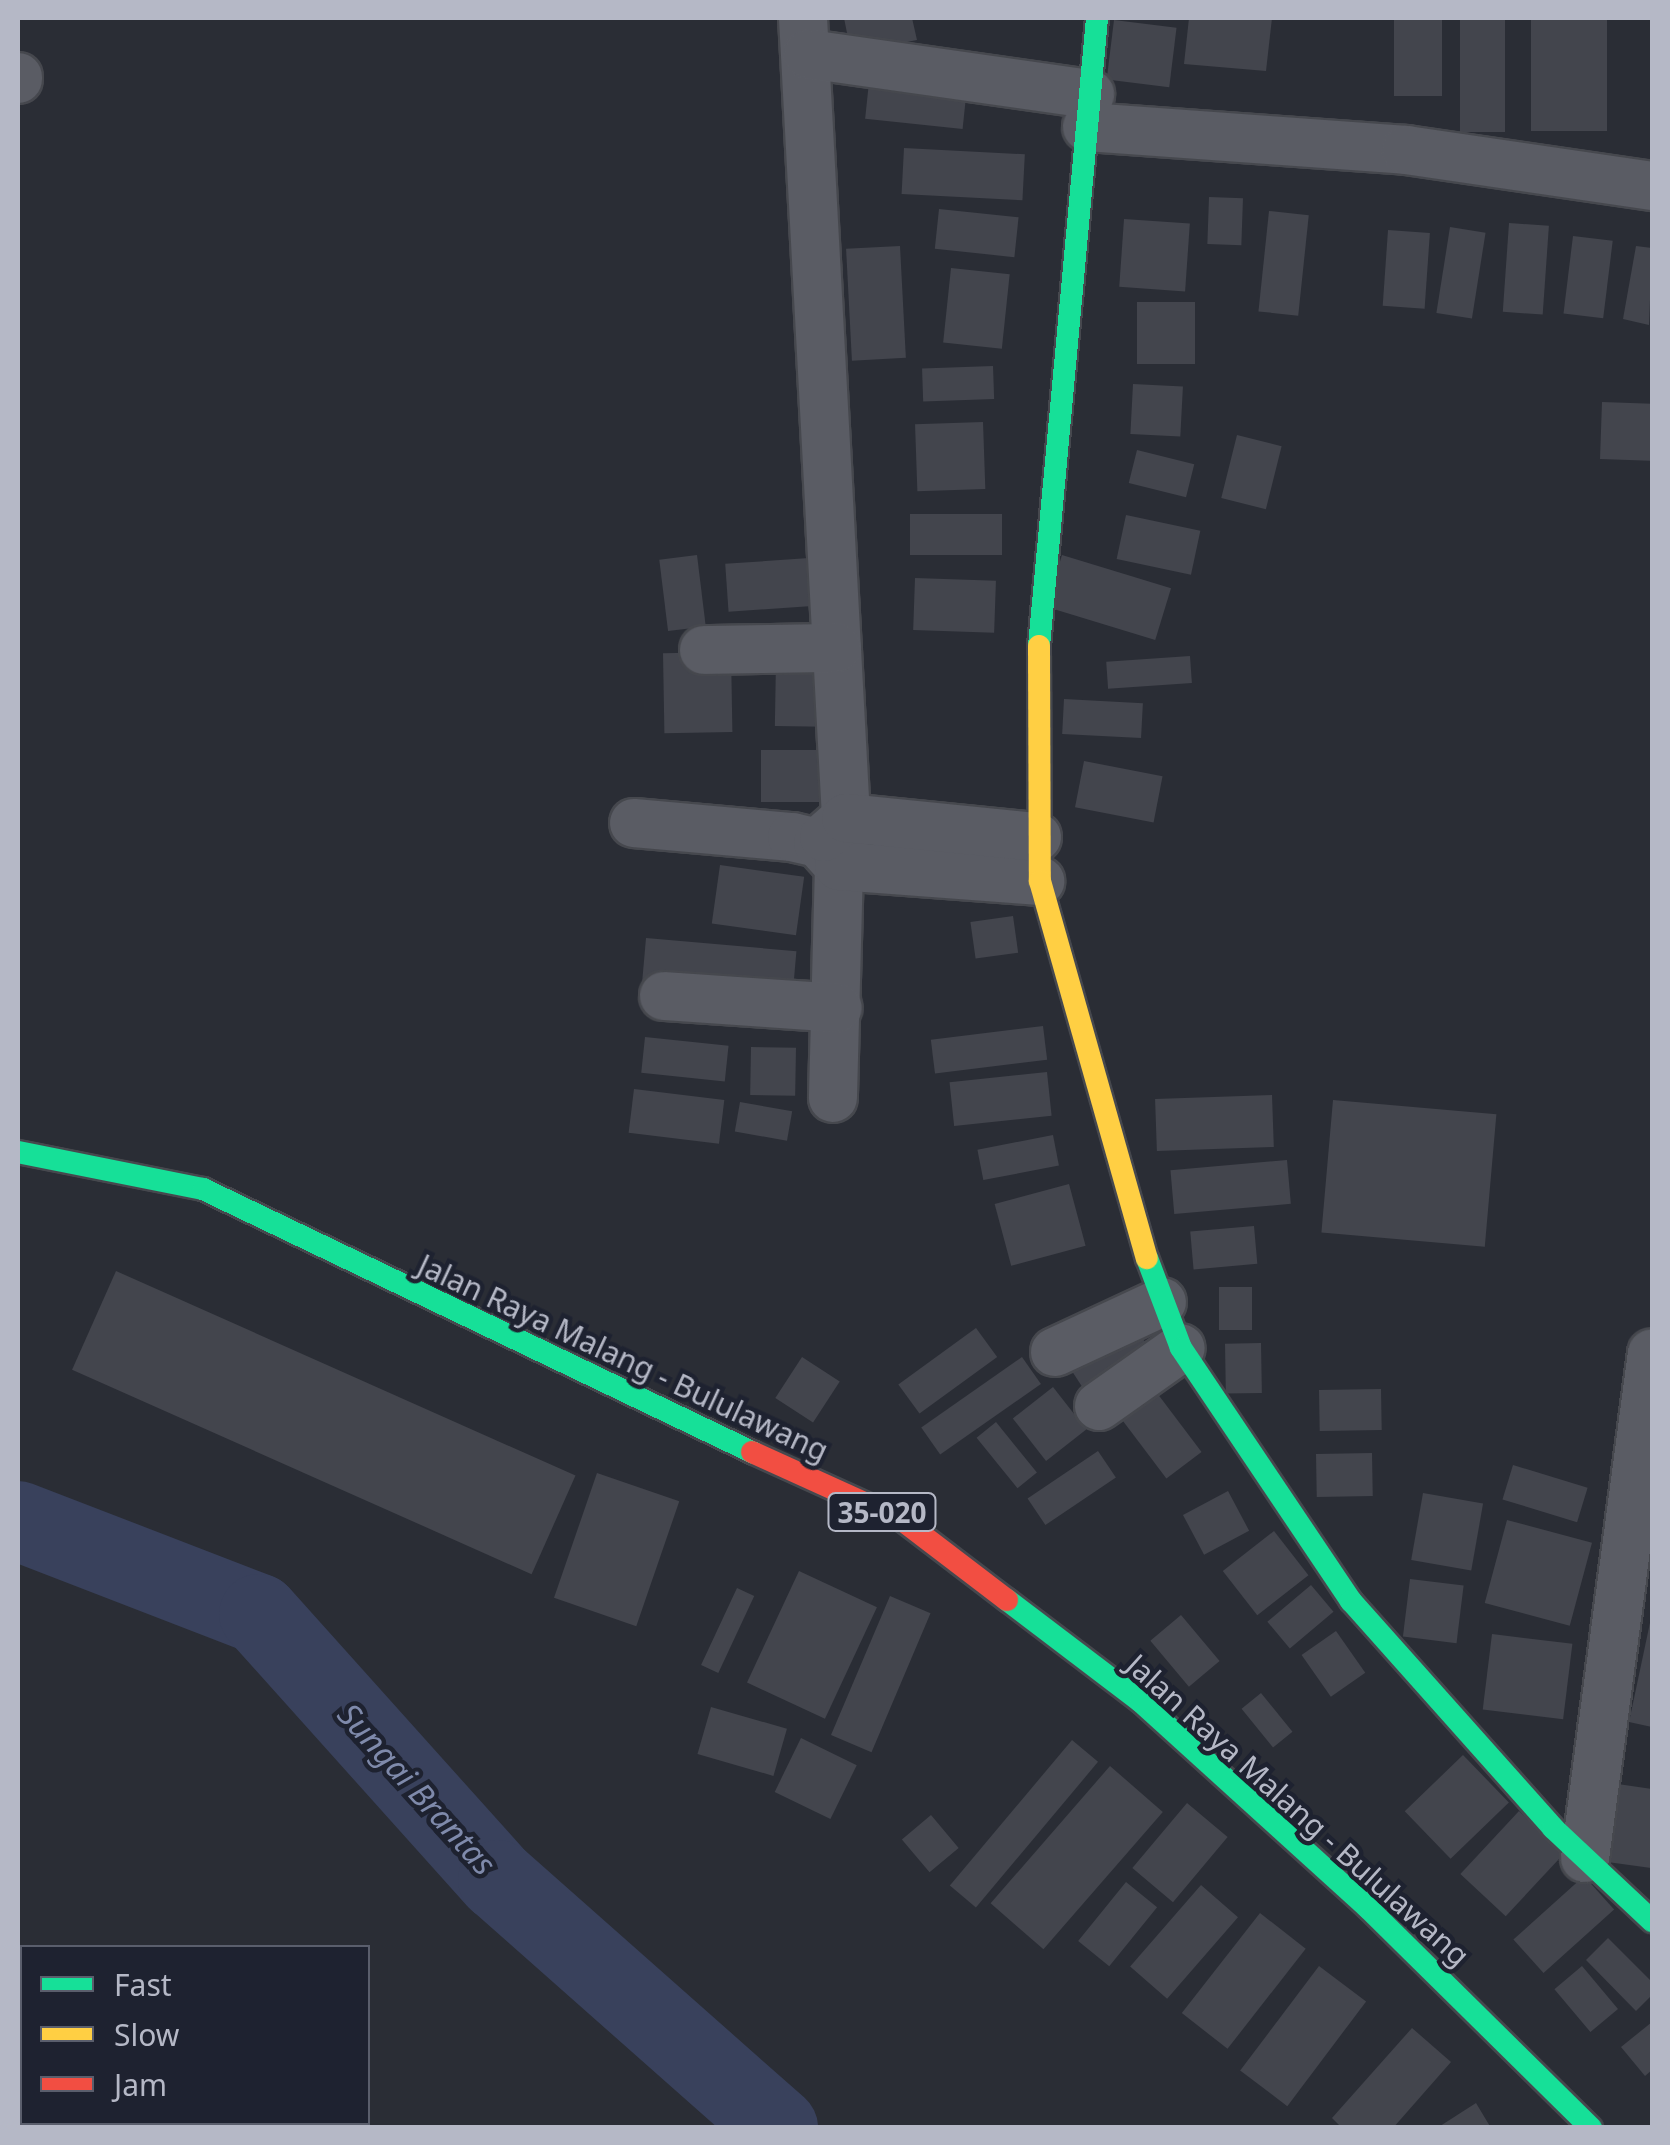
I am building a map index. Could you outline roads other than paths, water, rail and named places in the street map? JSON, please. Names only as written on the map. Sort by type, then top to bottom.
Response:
[{"type":"street","points":[[1097,18],[1040,602],[1038,859],[1162,1302],[1181,1348],[1351,1601],[1585,1858],[1652,1921]]},
{"type":"street","points":[[833,1098],[838,1008],[834,842],[837,648],[806,36],[1088,110],[1652,186]]},
{"type":"street","points":[[704,650],[837,648]]},
{"type":"street","points":[[634,823],[1038,859]]},
{"type":"street","points":[[664,996],[838,1008]]},
{"type":"street","name":"Jalan Raya Malang - Bululawang","points":[[18,1152],[203,1189],[570,1370],[902,1520],[1140,1701],[1368,1908],[1591,2128]]},
{"type":"street","points":[[1055,1352],[1162,1302]]},
{"type":"street","points":[[1099,1406],[1181,1348]]},
{"type":"street","points":[[1585,1858],[1652,1353]]},
{"type":"waterway","name":"Sungai Brantas","points":[[18,1521],[259,1614],[498,1880],[778,2128]]}]
